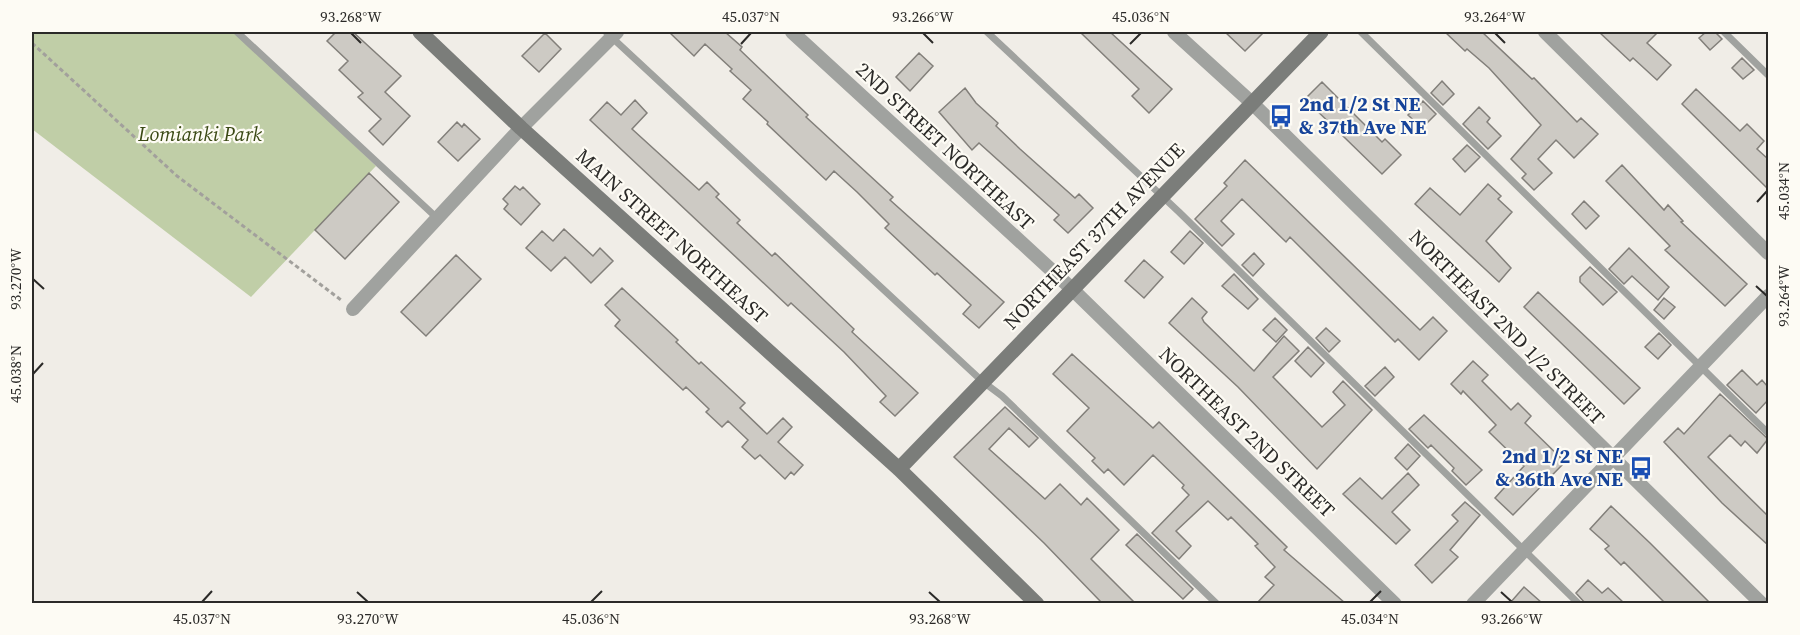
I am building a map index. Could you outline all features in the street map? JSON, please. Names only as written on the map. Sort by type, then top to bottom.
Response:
[{"type":"street","name":"MAIN STREET NORTHEAST","points":[[420,32],[521,128],[899,469],[1037,603]]},
{"type":"street","name":"2ND STREET NORTHEAST","points":[[792,32],[1072,289]]},
{"type":"street","name":"NORTHEAST 2ND 1/2 STREET","points":[[1174,32],[1252,104],[1761,603]]},
{"type":"street","name":"NORTHEAST 37TH AVENUE","points":[[899,469],[1321,32]]},
{"type":"street","points":[[1545,32],[1768,253]]},
{"type":"street","points":[[352,309],[612,33]]},
{"type":"street","name":"NORTHEAST 2ND STREET","points":[[1072,289],[1395,603]]},
{"type":"street","points":[[1473,603],[1768,296]]},
{"type":"lane","points":[[237,32],[437,218]]},
{"type":"lane","points":[[987,32],[1162,196],[1579,603]]},
{"type":"lane","points":[[1361,32],[1768,433]]},
{"type":"lane","points":[[1724,32],[1768,75]]},
{"type":"lane","points":[[612,33],[982,381],[1002,396],[1217,603]]},
{"type":"path","points":[[32,43],[177,176],[352,309]]},
{"type":"green space","name":"Lomianki Park","points":[[32,32],[236,32],[376,166],[251,297],[32,129]]},
{"type":"building","points":[[336,32],[353,32],[401,76],[385,92],[410,116],[383,145],[369,131],[381,119],[358,97],[363,93],[339,70],[348,61],[327,41]]},
{"type":"building","points":[[669,32],[725,32],[742,47],[740,50],[808,115],[806,117],[893,197],[890,200],[1004,302],[979,328],[963,314],[971,305],[885,228],[889,224],[857,192],[834,171],[826,180],[743,99],[751,90],[730,71],[732,69],[705,44],[694,56]]},
{"type":"building","points":[[1080,32],[1110,32],[1172,89],[1149,113],[1132,96],[1139,89]]},
{"type":"building","points":[[1225,32],[1264,32],[1245,51]]},
{"type":"building","points":[[1445,32],[1482,32],[1532,79],[1534,78],[1577,122],[1581,118],[1598,134],[1574,158],[1556,140],[1538,159],[1552,173],[1534,190],[1522,178],[1526,174],[1511,159],[1541,125],[1489,68],[1467,49],[1465,51]]},
{"type":"building","points":[[1599,32],[1658,32],[1647,43],[1671,65],[1657,80],[1633,58],[1630,61]]},
{"type":"building","points":[[1706,32],[1715,32],[1722,39],[1710,50],[1699,38]]},
{"type":"building","points":[[545,33],[561,49],[539,72],[522,56]]},
{"type":"building","points":[[919,53],[933,66],[910,91],[896,77]]},
{"type":"building","points":[[1742,58],[1754,70],[1743,79],[1732,68]]},
{"type":"building","points":[[1442,81],[1454,94],[1443,105],[1431,93]]},
{"type":"building","points":[[1322,82],[1382,142],[1385,139],[1401,155],[1382,174],[1305,99]]},
{"type":"building","points":[[965,88],[976,103],[998,123],[996,126],[1020,149],[1075,198],[1079,194],[1093,208],[1068,233],[1054,220],[1059,215],[979,143],[972,150],[939,112]]},
{"type":"building","points":[[1696,89],[1740,131],[1747,124],[1764,141],[1757,149],[1768,159],[1768,189],[1682,104]]},
{"type":"building","points":[[635,100],[647,113],[632,129],[699,190],[707,182],[719,194],[716,197],[740,220],[737,223],[772,256],[775,253],[854,329],[852,332],[918,393],[895,416],[880,402],[886,396],[844,352],[791,303],[788,306],[590,120],[607,102],[621,115]]},
{"type":"building","points":[[1423,101],[1436,114],[1422,128],[1408,115]]},
{"type":"building","points":[[1479,107],[1490,118],[1487,122],[1501,136],[1488,149],[1463,124]]},
{"type":"building","points":[[457,122],[462,127],[464,124],[480,139],[458,161],[438,142]]},
{"type":"building","points":[[1467,145],[1480,157],[1465,172],[1453,159]]},
{"type":"building","points":[[1245,160],[1420,330],[1433,317],[1447,331],[1419,360],[1398,339],[1395,342],[1290,237],[1286,242],[1242,199],[1221,221],[1234,234],[1222,246],[1195,219],[1227,186],[1224,183]]},
{"type":"building","points":[[1622,165],[1664,210],[1668,205],[1683,221],[1681,222],[1747,284],[1725,306],[1665,250],[1670,246],[1606,181]]},
{"type":"building","points":[[369,173],[399,202],[345,259],[315,230]]},
{"type":"building","points":[[1488,184],[1501,196],[1498,199],[1512,212],[1486,241],[1511,268],[1499,282],[1415,204],[1430,188],[1460,215]]},
{"type":"building","points":[[515,186],[520,190],[523,187],[540,204],[521,225],[504,209],[508,204],[503,199]]},
{"type":"building","points":[[1584,201],[1599,216],[1586,229],[1572,214]]},
{"type":"building","points":[[564,229],[593,256],[600,248],[613,261],[591,283],[565,257],[551,271],[526,248],[542,231],[553,241]]},
{"type":"building","points":[[1190,231],[1203,243],[1184,264],[1171,252]]},
{"type":"building","points":[[1629,248],[1669,287],[1658,300],[1632,276],[1624,284],[1609,269]]},
{"type":"building","points":[[1254,253],[1264,264],[1253,276],[1242,265]]},
{"type":"building","points":[[456,255],[481,279],[426,336],[401,312]]},
{"type":"building","points":[[1144,260],[1163,277],[1144,298],[1125,281]]},
{"type":"building","points":[[1590,267],[1617,292],[1603,305],[1580,282],[1580,277]]},
{"type":"building","points":[[1234,274],[1258,299],[1248,309],[1222,286]]},
{"type":"building","points":[[622,288],[678,340],[676,342],[699,364],[701,362],[745,403],[740,408],[767,434],[783,418],[792,427],[778,442],[803,465],[794,475],[791,472],[785,479],[760,455],[755,459],[742,447],[748,440],[728,421],[722,427],[706,412],[709,409],[686,387],[683,390],[615,326],[620,320],[605,305]]},
{"type":"building","points":[[1538,292],[1640,388],[1624,404],[1524,307]]},
{"type":"building","points":[[1192,298],[1207,312],[1202,318],[1204,322],[1254,371],[1284,336],[1299,351],[1273,377],[1322,427],[1345,405],[1333,392],[1343,381],[1372,410],[1317,469],[1238,387],[1169,323]]},
{"type":"building","points":[[1664,298],[1675,307],[1664,319],[1654,310]]},
{"type":"building","points":[[1275,318],[1287,330],[1276,342],[1263,330]]},
{"type":"building","points":[[1326,328],[1340,341],[1329,352],[1316,338]]},
{"type":"building","points":[[1659,333],[1671,345],[1658,359],[1645,347]]},
{"type":"building","points":[[1308,347],[1324,363],[1311,377],[1295,361]]},
{"type":"building","points":[[1072,354],[1153,428],[1159,422],[1287,547],[1284,550],[1345,603],[1257,603],[1274,585],[1265,577],[1275,567],[1255,546],[1258,544],[1231,517],[1228,520],[1208,501],[1176,531],[1191,546],[1179,559],[1152,533],[1189,495],[1182,488],[1184,485],[1153,455],[1124,485],[1108,469],[1104,473],[1092,461],[1095,458],[1067,431],[1089,408],[1053,374]]},
{"type":"building","points":[[1473,361],[1488,375],[1482,381],[1511,410],[1518,403],[1531,416],[1525,423],[1565,462],[1513,515],[1495,498],[1524,466],[1489,432],[1496,425],[1463,391],[1461,394],[1451,384]]},
{"type":"building","points":[[1385,367],[1394,377],[1375,396],[1365,386]]},
{"type":"building","points":[[1742,370],[1757,385],[1762,380],[1768,387],[1768,400],[1756,413],[1727,385]]},
{"type":"building","points":[[1720,394],[1768,439],[1757,453],[1745,441],[1741,446],[1730,435],[1708,457],[1768,516],[1768,545],[1722,503],[1664,442],[1678,428],[1684,434]]},
{"type":"building","points":[[1005,407],[1038,438],[1029,447],[1009,428],[989,449],[1045,499],[1060,484],[1081,505],[1087,498],[1119,530],[1091,559],[1135,603],[1102,603],[1044,543],[954,457]]},
{"type":"building","points":[[1424,415],[1482,470],[1466,485],[1452,471],[1454,468],[1431,445],[1428,448],[1409,429]]},
{"type":"building","points":[[1408,444],[1420,456],[1407,470],[1395,458]]},
{"type":"building","points":[[1408,473],[1419,485],[1392,512],[1410,530],[1396,544],[1343,494],[1360,478],[1382,499]]},
{"type":"building","points":[[1465,502],[1480,515],[1450,550],[1458,557],[1432,583],[1415,565],[1458,521],[1452,515]]},
{"type":"building","points":[[1611,506],[1710,603],[1665,603],[1624,562],[1621,565],[1605,549],[1609,546],[1590,529]]},
{"type":"building","points":[[1137,534],[1193,589],[1183,599],[1126,545]]},
{"type":"building","points":[[1588,580],[1602,593],[1608,588],[1624,603],[1585,603],[1576,593]]},
{"type":"building","points":[[1524,587],[1542,603],[1510,603]]},
{"type":"place","name":"2nd 1/2 St NE & 37th Ave NE","points":[[1281,116]]},
{"type":"place","name":"2nd 1/2 St NE & 36th Ave NE","points":[[1641,468]]}]
